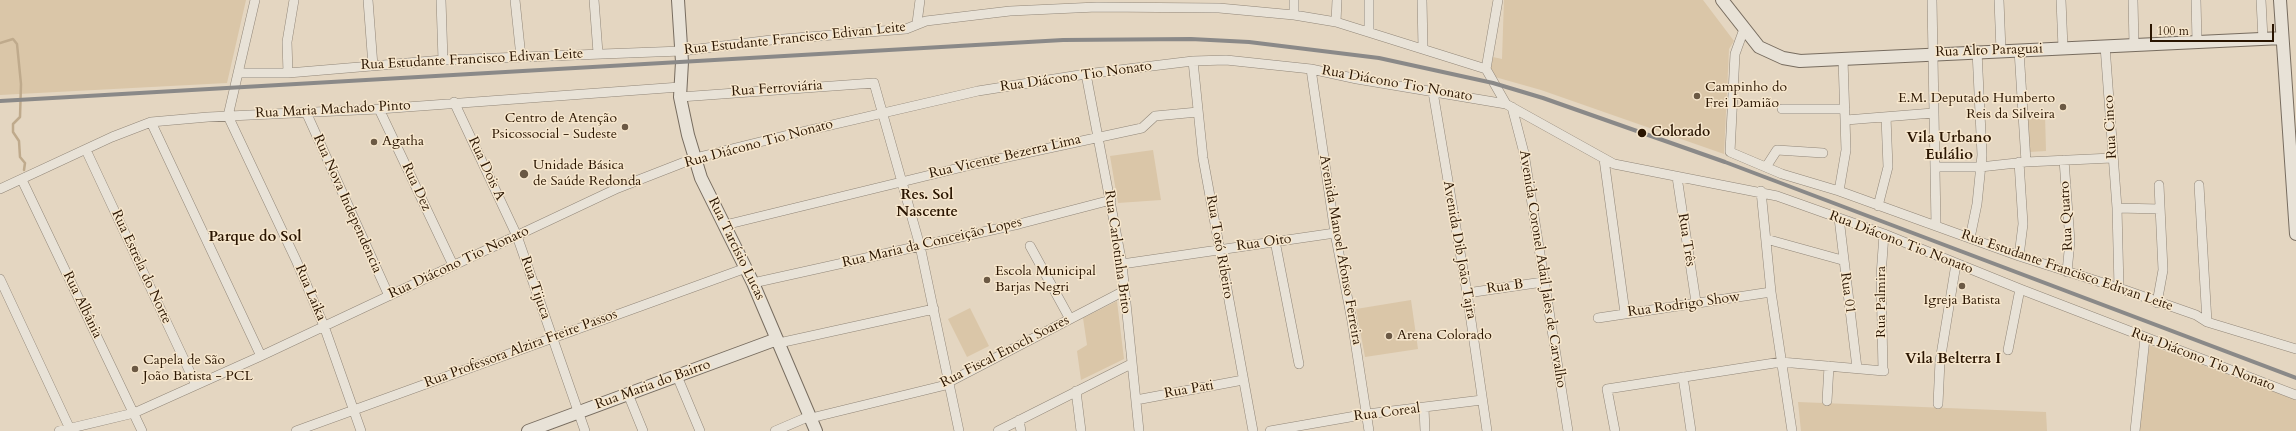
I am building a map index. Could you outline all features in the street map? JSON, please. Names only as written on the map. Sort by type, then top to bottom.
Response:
[{"type":"street","points":[[228,116],[228,107],[239,73],[255,0]]},
{"type":"street","points":[[288,73],[288,37],[294,0]]},
{"type":"street","points":[[368,0],[373,66]]},
{"type":"street","points":[[440,0],[443,60]]},
{"type":"street","points":[[515,0],[521,58]]},
{"type":"street","points":[[594,0],[598,53]]},
{"type":"street","name":"Rua Tarcísio Lucas","points":[[678,0],[682,56],[680,92],[688,135],[701,178],[753,283],[816,431]]},
{"type":"street","points":[[917,23],[920,0]]},
{"type":"street","points":[[1294,0],[1294,15]]},
{"type":"street","points":[[1336,22],[1337,0]]},
{"type":"street","points":[[1369,0],[1369,31]]},
{"type":"street","points":[[1422,0],[1423,48]]},
{"type":"street","points":[[1486,69],[1498,0]]},
{"type":"street","points":[[1722,0],[1728,0]]},
{"type":"street","name":"Rua Alto Paraguai","points":[[1722,0],[1744,29],[1763,49],[1783,58],[1800,61],[1934,53],[2282,38]]},
{"type":"street","points":[[1932,0],[1936,225]]},
{"type":"street","points":[[1999,0],[2001,51]]},
{"type":"street","points":[[2061,0],[2063,48]]},
{"type":"street","points":[[2133,0],[2134,45]]},
{"type":"street","points":[[2196,0],[2198,41]]},
{"type":"street","points":[[2261,0],[2263,39]]},
{"type":"street","points":[[2280,0],[2296,234]]},
{"type":"street","name":"Rua Estudante Francisco Edivan Leite","points":[[239,73],[288,73],[443,60],[521,58],[598,53],[682,56],[771,40],[906,29],[913,28],[917,23],[1010,11],[1148,4],[1219,4],[1336,22],[1369,31],[1486,69]]},
{"type":"street","points":[[1744,29],[1735,54],[1730,152],[1808,183],[1839,190],[1845,157],[1846,120],[1843,59]]},
{"type":"street","name":"Rua Cinco","points":[[2106,46],[2112,158],[2117,208],[2118,288]]},
{"type":"street","points":[[2018,50],[2023,224],[2019,256]]},
{"type":"street","points":[[1970,238],[1977,204],[1982,155],[1982,114],[1977,51]]},
{"type":"street","name":"Rua Diácono Tio Nonato","points":[[59,431],[134,413],[261,356],[618,188],[695,158],[978,91],[1086,74],[1193,61],[1226,60],[1311,69],[1509,105],[1604,159],[1621,166],[1761,191],[1884,234],[1956,264],[2145,338],[2296,395]]},
{"type":"street","name":"Rua Totó Ribeiro","points":[[1193,61],[1203,158],[1253,431]]},
{"type":"street","name":"Avenida Manoel Afonso Ferreira","points":[[1311,69],[1335,233],[1369,431]]},
{"type":"street","name":"Rua Diácono Tio Nonato","points":[[1486,69],[1493,83],[1509,105]]},
{"type":"street","name":"Rua Carlotinha Brito","points":[[1086,74],[1099,136],[1122,264],[1139,431]]},
{"type":"street","name":"Rua Ferroviária","points":[[680,92],[874,83],[882,113]]},
{"type":"street","name":"Rua Maria Machado Pinto","points":[[0,189],[151,122],[228,116],[378,109],[454,102],[680,92]]},
{"type":"street","name":"Avenida Dib João Tajra","points":[[1432,92],[1467,293],[1486,431]]},
{"type":"street","name":"Rua Dois A","points":[[454,102],[517,236]]},
{"type":"street","name":"Avenida Coronel Adail Jales de Carvalho","points":[[1509,105],[1524,153],[1543,282],[1568,431]]},
{"type":"street","points":[[1782,108],[1845,108]]},
{"type":"street","name":"Rua Dez","points":[[378,109],[453,265]]},
{"type":"street","name":"Rua Nova Independencia","points":[[306,112],[389,296]]},
{"type":"street","name":"Rua Vicente Bezerra Lima","points":[[725,225],[901,181],[1099,136],[1142,128],[1155,116],[1198,112]]},
{"type":"street","points":[[882,113],[920,246],[948,384],[960,431]]},
{"type":"street","points":[[1846,120],[1933,113]]},
{"type":"street","name":"Rua Laika","points":[[228,116],[296,260],[324,326],[361,431]]},
{"type":"street","points":[[1878,206],[1888,167],[1886,117]]},
{"type":"street","points":[[151,122],[261,356]]},
{"type":"street","name":"Rua Estrela do Norte","points":[[86,150],[196,385]]},
{"type":"street","points":[[1766,167],[1777,150],[1823,153]]},
{"type":"street","points":[[1936,167],[1980,167],[2022,162],[2112,158]]},
{"type":"street","points":[[1604,159],[1625,313]]},
{"type":"street","name":"Rua Quatro","points":[[2064,160],[2070,241],[2067,272]]},
{"type":"street","name":"Rua Três","points":[[1677,177],[1696,302]]},
{"type":"street","name":"Rua Albânia","points":[[22,180],[142,431]]},
{"type":"street","points":[[2157,303],[2163,270],[2158,185]]},
{"type":"street","points":[[2199,185],[2207,322]]},
{"type":"street","name":"Rua Estudante Francisco Edivan Leite","points":[[1839,190],[1878,206],[1936,225],[2019,256],[2196,315],[2207,322],[2296,350]]},
{"type":"street","points":[[1761,191],[1771,292],[1792,431]]},
{"type":"street","name":"Rua Maria da Conceição Lopes","points":[[753,283],[1019,224],[1111,200]]},
{"type":"street","points":[[2117,208],[2160,209]]},
{"type":"street","name":"Rua 01","points":[[1839,218],[1842,260],[1857,368]]},
{"type":"street","name":"Rua Oito","points":[[1122,264],[1335,233]]},
{"type":"street","name":"Rua Palmira","points":[[1857,368],[1883,371],[1881,276],[1884,234]]},
{"type":"street","name":"Rua Tijuca","points":[[517,236],[585,431]]},
{"type":"street","points":[[1766,239],[1842,260]]},
{"type":"street","points":[[1275,241],[1299,364]]},
{"type":"street","points":[[1030,246],[1070,320]]},
{"type":"street","points":[[1938,404],[1940,361],[1956,264]]},
{"type":"street","name":"Rua Professora Alzira Freire Passos","points":[[296,431],[353,409],[746,268]]},
{"type":"street","points":[[0,279],[70,428]]},
{"type":"street","name":"Rua B","points":[[1467,293],[1543,282]]},
{"type":"street","points":[[2008,350],[2020,289]]},
{"type":"street","name":"Rua Fiscal Enoch Soares","points":[[775,431],[810,417],[948,384],[1124,291]]},
{"type":"street","name":"Rua Rodrigo Show","points":[[1598,318],[1696,302],[1771,292]]},
{"type":"street","name":"Rua Maria do Bairro","points":[[528,431],[677,376],[778,341],[934,310]]},
{"type":"street","points":[[2135,431],[2145,338]]},
{"type":"street","points":[[1614,431],[1607,389],[1781,362],[1857,368]]},
{"type":"street","points":[[998,431],[1131,364]]},
{"type":"street","points":[[1827,401],[1829,366]]},
{"type":"street","points":[[677,376],[700,431]]},
{"type":"street","points":[[1683,377],[1691,431]]},
{"type":"street","name":"Rua Pati","points":[[1136,400],[1243,380]]},
{"type":"street","points":[[1076,391],[1081,431]]},
{"type":"street","points":[[628,394],[643,431]]},
{"type":"street","name":"Rua Coreal","points":[[1270,431],[1367,414],[1482,400]]},
{"type":"street","points":[[1424,408],[1425,431]]},
{"type":"street","points":[[1019,420],[1021,431]]},
{"type":"shaded area","points":[[0,0],[246,0],[227,83],[0,95]]},
{"type":"shaded area","points":[[1504,0],[1703,0],[1734,41],[1729,49],[1724,154],[1541,90],[1495,77],[1491,68],[1493,57],[1502,59]]},
{"type":"shaded area","points":[[2027,114],[2045,114],[2046,151],[2029,152]]},
{"type":"shaded area","points":[[1153,150],[1161,200],[1118,203],[1110,156]]},
{"type":"shaded area","name":"Arena Colorado","points":[[1411,300],[1418,349],[1365,357],[1356,309]]},
{"type":"shaded area","points":[[1117,301],[1124,359],[1081,380],[1077,351],[1087,345],[1083,318]]},
{"type":"shaded area","points":[[970,308],[989,346],[967,357],[948,319]]},
{"type":"shaded area","points":[[2149,345],[2296,400],[2296,431],[2139,431]]},
{"type":"shaded area","points":[[1798,402],[2046,412],[2047,431],[1801,431]]},
{"type":"waterway","points":[[0,43],[13,39],[17,44],[21,84],[20,117],[13,124],[13,132],[19,141],[20,157],[25,163],[24,170]]},
{"type":"transit line","points":[[0,101],[1063,40],[1191,39],[1249,42],[1379,58],[1493,83],[1543,98],[1725,162],[2296,378]]},
{"type":"place","name":"Campinho do Frei Damião","points":[[1697,96]]},
{"type":"place","name":"E.M. Deputado Humberto Reis da Silveira","points":[[2063,107]]},
{"type":"place","name":"Centro de Atenção Psicossocial - Sudeste","points":[[625,127]]},
{"type":"place","name":"Colorado","points":[[1642,133]]},
{"type":"place","name":"Agatha","points":[[374,142]]},
{"type":"place","name":"Unidade Básica de Saúde Redonda","points":[[524,174]]},
{"type":"place","name":"Escola Municipal Barjas Negri","points":[[987,280]]},
{"type":"place","name":"Igreja Batista","points":[[1962,286]]},
{"type":"place","name":"Arena Colorado","points":[[1389,336]]},
{"type":"place","name":"Capela de São João Batista - PCL","points":[[135,369]]},
{"type":"district","name":"Vila Urbano Eulálio","points":[[1949,148]]},
{"type":"district","name":"Res. Sol Nascente","points":[[927,204]]},
{"type":"district","name":"Parque do Sol","points":[[255,238]]},
{"type":"district","name":"Vila Belterra I","points":[[1953,360]]}]
